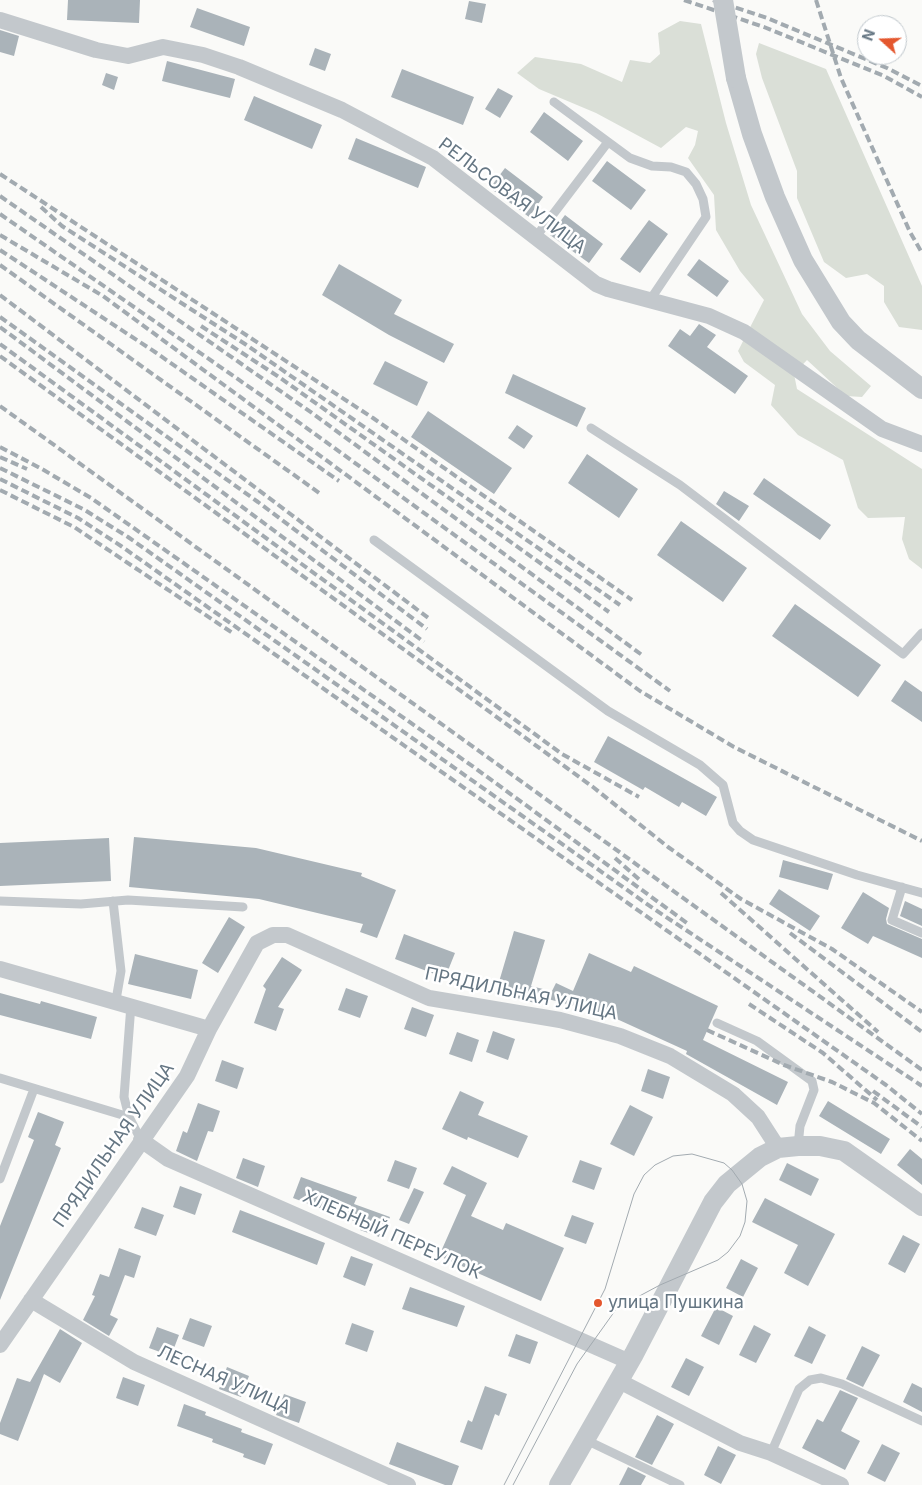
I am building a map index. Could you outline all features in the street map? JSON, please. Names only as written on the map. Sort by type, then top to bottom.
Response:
[{"type":"street","points":[[723,0],[736,78],[755,143],[775,197],[802,260],[841,322],[858,340],[922,389]]},
{"type":"street","name":"РЕЛЬСОВАЯ УЛИЦА","points":[[0,20],[96,50],[128,56],[163,47],[203,55],[240,67],[342,110],[433,158],[596,284],[709,316],[744,332],[882,429],[922,444]]},
{"type":"street","name":"ПРЯДИЛЬНАЯ УЛИЦА","points":[[0,1345],[140,1140],[187,1076],[209,1029],[257,942],[272,935],[287,936],[429,998],[560,1020],[620,1036],[670,1056],[733,1094],[788,1147]]},
{"type":"street","points":[[0,969],[209,1029]]},
{"type":"street","name":"ХЛЕБНЫЙ ПЕРЕУЛОК","points":[[140,1140],[168,1160],[630,1362]]},
{"type":"street","points":[[559,1485],[630,1362],[713,1202],[736,1175],[760,1156],[788,1147],[820,1146],[844,1151],[922,1206]]},
{"type":"street","name":"ЛЕСНАЯ УЛИЦА","points":[[31,1300],[134,1362],[408,1485]]},
{"type":"street","points":[[619,1381],[740,1443],[771,1453],[842,1485]]},
{"type":"lane","points":[[554,102],[630,158],[652,166],[671,167],[686,172],[696,184],[703,199],[706,217],[650,300]]},
{"type":"lane","points":[[535,238],[608,142]]},
{"type":"lane","points":[[591,428],[680,485],[903,654],[922,633]]},
{"type":"lane","points":[[374,540],[608,712],[700,765],[724,785],[733,823],[740,831],[753,840],[857,875],[922,893]]},
{"type":"lane","points":[[902,887],[892,920],[922,933]]},
{"type":"lane","points":[[0,900],[81,904],[113,901],[243,908]]},
{"type":"lane","points":[[113,901],[123,1003],[124,1097],[129,1117],[140,1140]]},
{"type":"lane","points":[[717,1023],[757,1041],[812,1081],[814,1090],[788,1147]]},
{"type":"lane","points":[[0,1078],[129,1117]]},
{"type":"lane","points":[[0,1179],[34,1089]]},
{"type":"lane","points":[[771,1453],[799,1389],[810,1380],[821,1378],[842,1384],[922,1421]]},
{"type":"lane","points":[[586,1440],[680,1485]]},
{"type":"shaded area","points":[[680,21],[701,24],[726,123],[751,205],[802,314],[830,351],[871,386],[862,397],[846,396],[807,360],[794,374],[797,389],[922,469],[922,569],[909,559],[902,539],[905,517],[868,518],[858,508],[843,460],[798,435],[771,405],[775,385],[744,362],[738,351],[764,300],[740,271],[716,230],[714,195],[688,158],[695,145],[698,131],[686,127],[661,148],[596,113],[539,89],[517,73],[535,57],[581,64],[622,82],[630,60],[650,63],[660,54],[658,33]]},
{"type":"shaded area","points":[[759,43],[826,69],[922,286],[922,330],[899,327],[884,302],[884,286],[867,274],[846,278],[824,262],[797,198],[797,171],[762,78],[756,54]]},
{"type":"building","points":[[68,0],[140,0],[139,23],[67,20]]},
{"type":"building","points":[[469,1],[486,4],[482,23],[465,19]]},
{"type":"building","points":[[197,8],[250,27],[244,46],[190,27]]},
{"type":"building","points":[[0,30],[19,36],[14,56],[0,52]]},
{"type":"building","points":[[315,48],[331,54],[325,71],[309,65]]},
{"type":"building","points":[[167,61],[235,79],[230,98],[162,81]]},
{"type":"building","points":[[402,69],[474,97],[463,125],[391,97]]},
{"type":"building","points":[[106,73],[118,77],[114,90],[102,85]]},
{"type":"building","points":[[498,88],[513,96],[500,118],[485,109]]},
{"type":"building","points":[[254,96],[322,125],[312,149],[244,120]]},
{"type":"building","points":[[544,112],[583,141],[568,161],[530,132]]},
{"type":"building","points":[[356,138],[426,167],[418,188],[348,159]]},
{"type":"building","points":[[607,161],[646,190],[631,210],[592,181]]},
{"type":"building","points":[[505,168],[543,197],[529,217],[490,188]]},
{"type":"building","points":[[565,215],[603,244],[589,263],[550,235]]},
{"type":"building","points":[[649,220],[668,234],[640,273],[620,259]]},
{"type":"building","points":[[699,259],[729,281],[717,297],[687,275]]},
{"type":"building","points":[[339,264],[402,300],[394,314],[454,344],[444,363],[389,335],[322,295]]},
{"type":"building","points":[[699,324],[716,335],[707,347],[748,376],[735,394],[668,346],[680,329],[690,336]]},
{"type":"building","points":[[385,361],[428,382],[417,406],[373,384]]},
{"type":"building","points":[[513,374],[586,408],[577,427],[505,393]]},
{"type":"building","points":[[428,411],[512,468],[494,494],[411,437]]},
{"type":"building","points":[[517,425],[533,436],[524,449],[508,438]]},
{"type":"building","points":[[587,454],[638,489],[619,518],[568,483]]},
{"type":"building","points":[[764,478],[831,525],[820,540],[753,494]]},
{"type":"building","points":[[724,491],[749,506],[739,521],[716,504]]},
{"type":"building","points":[[681,521],[747,568],[723,602],[657,555]]},
{"type":"building","points":[[795,604],[881,665],[858,697],[772,636]]},
{"type":"building","points":[[905,680],[922,692],[922,722],[891,701]]},
{"type":"building","points":[[608,736],[717,797],[706,816],[682,802],[679,807],[645,787],[643,790],[594,762]]},
{"type":"building","points":[[134,837],[256,848],[362,873],[361,876],[396,890],[377,938],[360,932],[363,924],[259,899],[129,887]]},
{"type":"building","points":[[109,838],[111,881],[0,886],[0,843]]},
{"type":"building","points":[[783,860],[833,874],[828,890],[779,877]]},
{"type":"building","points":[[779,889],[820,916],[810,931],[769,904]]},
{"type":"building","points":[[863,892],[889,908],[886,919],[887,924],[922,939],[922,958],[873,936],[868,944],[841,928]]},
{"type":"building","points":[[905,901],[922,909],[922,926],[900,916]]},
{"type":"building","points":[[229,917],[245,927],[218,973],[202,963]]},
{"type":"building","points":[[514,931],[545,940],[531,986],[543,989],[538,1004],[496,992]]},
{"type":"building","points":[[404,934],[455,953],[445,978],[395,959]]},
{"type":"building","points":[[589,953],[631,972],[634,966],[718,1006],[703,1040],[788,1082],[777,1105],[686,1054],[687,1051],[608,1015],[548,999],[556,983],[573,991]]},
{"type":"building","points":[[135,954],[198,970],[191,999],[128,984]]},
{"type":"building","points":[[282,957],[302,970],[278,1007],[284,1009],[276,1031],[254,1023],[266,989],[263,986]]},
{"type":"building","points":[[346,988],[368,996],[360,1018],[338,1010]]},
{"type":"building","points":[[0,993],[40,1004],[41,1001],[97,1017],[91,1039],[0,1015]]},
{"type":"building","points":[[412,1007],[434,1015],[426,1037],[404,1029]]},
{"type":"building","points":[[493,1031],[515,1039],[508,1060],[486,1052]]},
{"type":"building","points":[[457,1032],[479,1040],[472,1062],[449,1054]]},
{"type":"building","points":[[222,1060],[244,1068],[237,1089],[215,1081]]},
{"type":"building","points":[[648,1069],[670,1077],[663,1099],[641,1091]]},
{"type":"building","points":[[460,1091],[484,1102],[478,1115],[528,1136],[518,1158],[468,1137],[467,1140],[442,1129]]},
{"type":"building","points":[[828,1101],[890,1139],[881,1154],[819,1116]]},
{"type":"building","points":[[198,1103],[220,1111],[213,1132],[208,1131],[197,1161],[176,1151],[183,1131],[187,1133]]},
{"type":"building","points":[[630,1105],[653,1117],[634,1156],[610,1144]]},
{"type":"building","points":[[38,1112],[64,1122],[55,1145],[61,1148],[0,1300],[0,1226],[34,1140],[28,1137]]},
{"type":"building","points":[[910,1149],[922,1159],[922,1185],[897,1165]]},
{"type":"building","points":[[243,1158],[265,1166],[258,1187],[236,1178]]},
{"type":"building","points":[[395,1160],[417,1168],[409,1189],[387,1181]]},
{"type":"building","points":[[580,1160],[602,1168],[594,1190],[572,1182]]},
{"type":"building","points":[[787,1163],[819,1179],[811,1196],[779,1180]]},
{"type":"building","points":[[452,1166],[487,1183],[471,1216],[503,1230],[506,1223],[564,1248],[541,1301],[439,1256],[466,1195],[443,1184]]},
{"type":"building","points":[[301,1177],[357,1197],[354,1204],[390,1217],[382,1238],[360,1230],[362,1224],[293,1198]]},
{"type":"building","points":[[180,1186],[202,1194],[195,1215],[173,1207]]},
{"type":"building","points":[[414,1188],[424,1192],[409,1224],[399,1220]]},
{"type":"building","points":[[765,1198],[835,1234],[808,1286],[784,1273],[798,1245],[752,1222]]},
{"type":"building","points":[[142,1207],[164,1215],[156,1236],[134,1228]]},
{"type":"building","points":[[240,1210],[325,1243],[317,1265],[232,1232]]},
{"type":"building","points":[[572,1215],[594,1223],[586,1244],[564,1236]]},
{"type":"building","points":[[903,1235],[920,1244],[905,1273],[888,1264]]},
{"type":"building","points":[[119,1248],[141,1256],[134,1278],[125,1275],[110,1315],[118,1319],[109,1336],[83,1320],[95,1296],[92,1295],[100,1274],[109,1277]]},
{"type":"building","points":[[351,1256],[373,1264],[365,1286],[343,1277]]},
{"type":"building","points":[[741,1259],[758,1268],[743,1297],[726,1288]]},
{"type":"building","points":[[410,1287],[465,1306],[457,1327],[402,1309]]},
{"type":"building","points":[[716,1307],[733,1316],[719,1345],[701,1336]]},
{"type":"building","points":[[190,1318],[212,1326],[204,1347],[182,1339]]},
{"type":"building","points":[[352,1323],[374,1331],[367,1352],[345,1344]]},
{"type":"building","points":[[754,1325],[771,1334],[756,1363],[739,1355]]},
{"type":"building","points":[[809,1326],[826,1335],[812,1364],[794,1356]]},
{"type":"building","points":[[157,1327],[179,1335],[171,1356],[149,1348]]},
{"type":"building","points":[[60,1329],[82,1343],[60,1383],[44,1374],[18,1441],[0,1434],[0,1423],[17,1378],[30,1382]]},
{"type":"building","points":[[516,1334],[538,1342],[530,1364],[508,1356]]},
{"type":"building","points":[[862,1346],[880,1355],[863,1387],[846,1379]]},
{"type":"building","points":[[686,1358],[704,1367],[689,1396],[671,1387]]},
{"type":"building","points":[[227,1367],[249,1376],[241,1397],[219,1389]]},
{"type":"building","points":[[123,1377],[145,1385],[138,1406],[116,1398]]},
{"type":"building","points":[[912,1383],[922,1388],[922,1412],[903,1402]]},
{"type":"building","points":[[485,1386],[507,1394],[499,1416],[495,1414],[482,1450],[460,1442],[468,1420],[472,1422]]},
{"type":"building","points":[[840,1390],[858,1398],[841,1431],[860,1441],[845,1470],[802,1448],[817,1419],[823,1422]]},
{"type":"building","points":[[284,1394],[306,1402],[299,1423],[276,1415]]},
{"type":"building","points":[[184,1404],[206,1412],[205,1415],[242,1429],[241,1432],[273,1444],[265,1465],[243,1457],[244,1454],[212,1442],[213,1439],[177,1426]]},
{"type":"building","points":[[657,1415],[674,1424],[652,1465],[635,1457]]},
{"type":"building","points":[[397,1442],[459,1466],[452,1485],[445,1485],[389,1464]]},
{"type":"building","points":[[882,1444],[900,1453],[885,1482],[867,1473]]},
{"type":"building","points":[[718,1446],[736,1455],[721,1484],[704,1475]]},
{"type":"building","points":[[628,1467],[646,1476],[641,1485],[619,1485]]},
{"type":"tram line","points":[[504,1485],[605,1289],[634,1194],[644,1175],[655,1165],[673,1156],[692,1154],[724,1163],[732,1170],[742,1184],[747,1201],[745,1222],[740,1236],[728,1252],[718,1260],[660,1285],[617,1308],[577,1364],[513,1485]]},
{"type":"railway","points":[[684,0],[764,27],[884,76],[922,97]]},
{"type":"railway","points":[[713,0],[767,18],[887,68],[922,86]]},
{"type":"railway","points":[[816,0],[841,78],[910,232],[922,253]]},
{"type":"railway","points":[[0,174],[373,418],[632,600]]},
{"type":"railway","points":[[0,196],[312,413],[642,655]]},
{"type":"railway","points":[[41,207],[62,226],[245,344],[620,605]]},
{"type":"railway","points":[[0,214],[268,400],[670,691]]},
{"type":"railway","points":[[0,235],[103,296],[640,691],[734,747],[922,841]]},
{"type":"railway","points":[[0,250],[155,352],[339,481]]},
{"type":"railway","points":[[0,265],[322,495]]},
{"type":"railway","points":[[0,295],[431,620]]},
{"type":"railway","points":[[0,317],[258,502],[427,629]]},
{"type":"railway","points":[[201,326],[279,377],[609,612]]},
{"type":"railway","points":[[0,327],[424,642]]},
{"type":"railway","points":[[0,344],[562,754],[639,797]]},
{"type":"railway","points":[[0,356],[593,787],[668,847],[741,899],[832,949],[922,1012]]},
{"type":"railway","points":[[0,406],[922,1070]]},
{"type":"railway","points":[[0,447],[91,498],[475,768],[687,923]]},
{"type":"railway","points":[[0,457],[27,469]]},
{"type":"railway","points":[[0,468],[83,509],[128,537],[654,909],[922,1086]]},
{"type":"railway","points":[[0,479],[78,518],[121,546],[886,1085],[922,1114]]},
{"type":"railway","points":[[0,490],[74,527],[234,634]]},
{"type":"railway","points":[[615,858],[641,881]]},
{"type":"railway","points":[[721,893],[878,1032]]},
{"type":"railway","points":[[790,933],[922,1032]]},
{"type":"railway","points":[[749,1004],[823,1053],[877,1100]]},
{"type":"railway","points":[[707,1030],[784,1065],[832,1082],[874,1103],[922,1141]]},
{"type":"railway","points":[[873,1091],[922,1127]]},
{"type":"place","name":"улица Пушкина","points":[[598,1303]]}]
